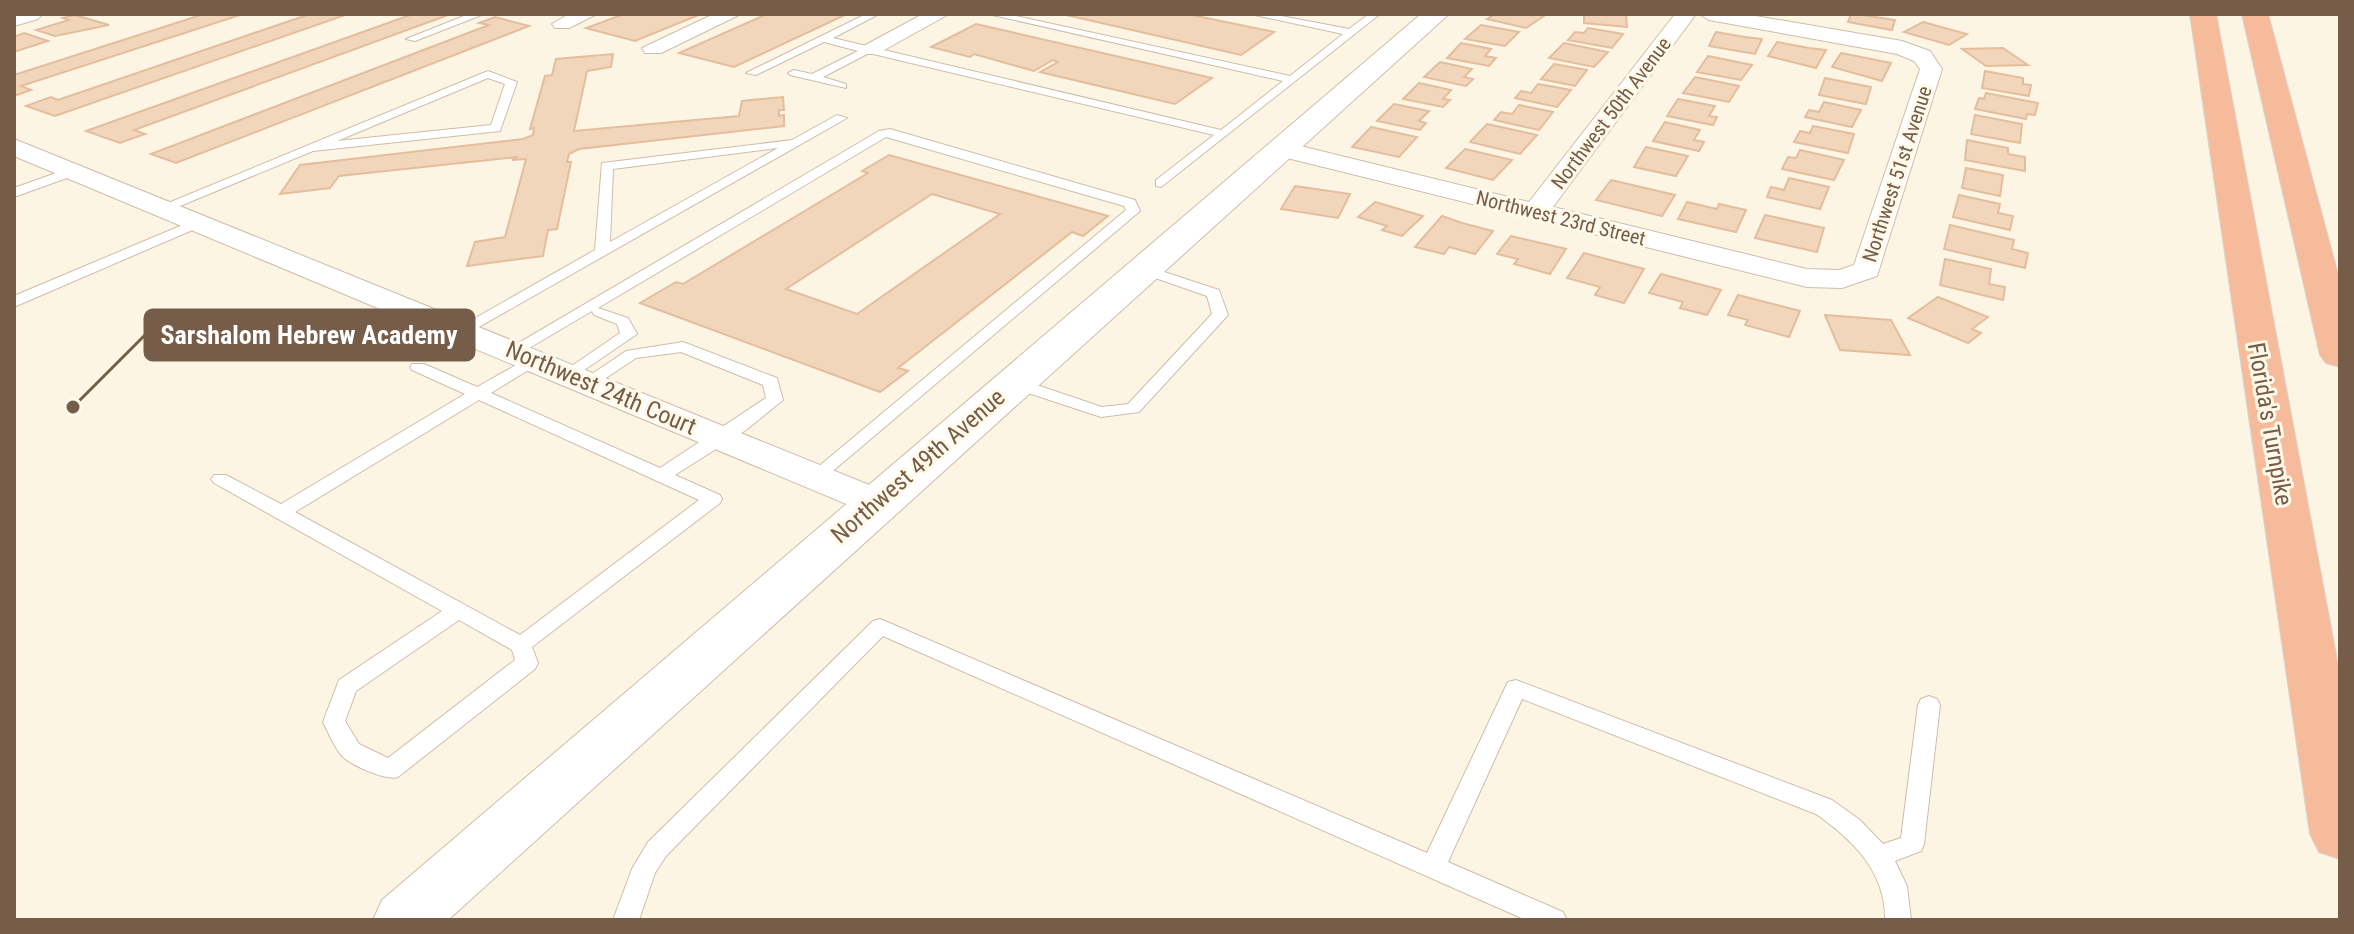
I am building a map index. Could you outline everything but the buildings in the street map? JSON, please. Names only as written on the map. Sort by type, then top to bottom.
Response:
[{"type":"highway","name":"Florida's Turnpike","points":[[2203,14],[2340,834]]},
{"type":"highway","points":[[2255,14],[2340,355]]},
{"type":"street","points":[[14,18],[29,14]]},
{"type":"street","points":[[562,24],[587,14]]},
{"type":"street","points":[[653,48],[731,14]]},
{"type":"street","points":[[869,49],[939,14]]},
{"type":"street","name":"Northwest 49th Avenue","points":[[404,920],[876,502],[1436,14]]},
{"type":"street","name":"Northwest 50th Avenue","points":[[1536,211],[1686,14]]},
{"type":"street","name":"Northwest 51st Avenue","points":[[1709,14],[1902,48],[1922,56],[1931,69],[1867,270],[1842,279]]},
{"type":"street","name":"Northwest 24th Court","points":[[14,147],[464,329],[876,502]]},
{"type":"street","name":"Northwest 23rd Street","points":[[1280,149],[1807,278],[1842,279]]},
{"type":"lane","points":[[411,39],[479,14]]},
{"type":"lane","points":[[752,73],[874,14]]},
{"type":"lane","points":[[993,14],[1293,80]]},
{"type":"lane","points":[[1255,14],[1352,33]]},
{"type":"lane","points":[[1300,23],[1311,14]]},
{"type":"lane","points":[[1161,183],[1375,14]]},
{"type":"lane","points":[[823,39],[1223,134]]},
{"type":"lane","points":[[813,78],[869,49]]},
{"type":"lane","points":[[794,73],[842,86]]},
{"type":"lane","points":[[163,208],[488,74],[511,82],[496,128],[311,147]]},
{"type":"lane","points":[[464,329],[841,118]]},
{"type":"lane","points":[[281,512],[480,392],[560,323],[883,134],[890,133],[1130,203],[1133,211],[815,477]]},
{"type":"lane","points":[[602,252],[607,166],[800,141]]},
{"type":"lane","points":[[14,193],[73,171]]},
{"type":"lane","points":[[14,302],[199,222]]},
{"type":"lane","points":[[1013,382],[1101,412],[1133,408],[1220,315],[1214,293],[1143,269]]},
{"type":"lane","points":[[560,323],[587,319],[616,302],[627,284]]},
{"type":"lane","points":[[578,378],[629,334],[623,321],[599,312]]},
{"type":"lane","points":[[578,378],[632,354],[683,347],[771,382],[775,400],[661,476]]},
{"type":"lane","points":[[418,367],[480,392],[713,499],[521,645]]},
{"type":"lane","points":[[220,479],[281,512],[458,610],[521,645],[527,663],[390,770],[351,750],[334,722],[347,686],[458,610]]},
{"type":"lane","points":[[626,920],[644,869],[657,849],[880,626],[1554,920]]},
{"type":"lane","points":[[1433,867],[1516,688],[1824,807],[1850,824],[1878,857],[1894,889],[1900,910],[1898,920]]},
{"type":"lane","points":[[1878,857],[1912,844],[1929,705]]},
{"type":"place","name":"Sarshalom Hebrew Academy","points":[[73,407]]}]
